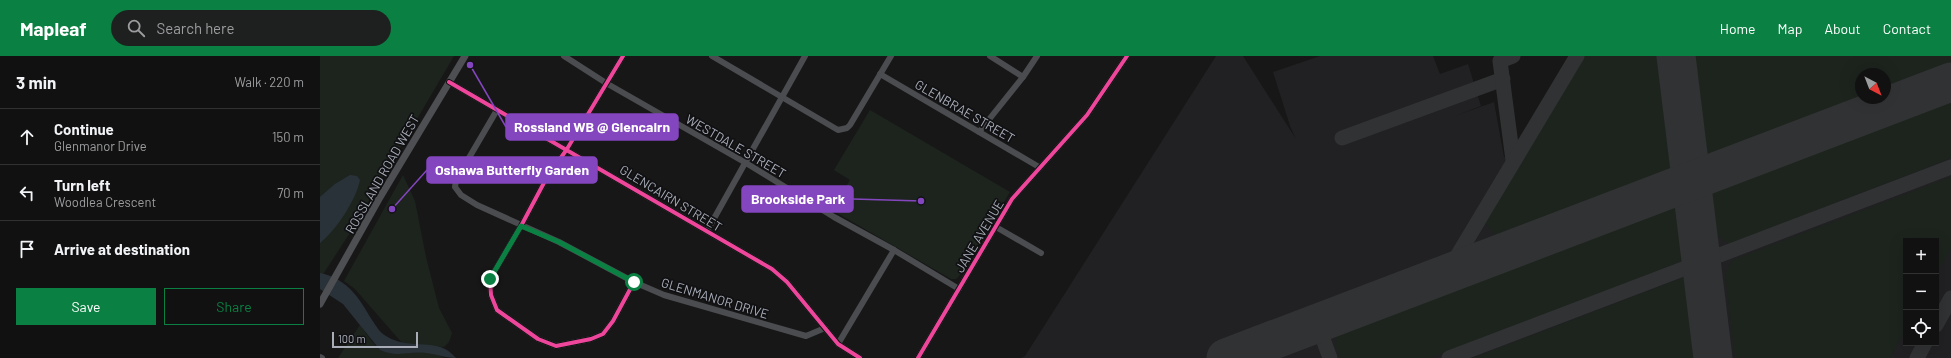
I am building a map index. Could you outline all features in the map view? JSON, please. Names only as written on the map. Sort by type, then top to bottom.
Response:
[{"type":"main road","name":"ROSSLAND ROAD WEST","points":[[321,303],[379,199],[465,56]]},
{"type":"street","name":"WESTDALE STREET","points":[[564,56],[606,83],[746,163],[834,217],[894,250],[959,289]]},
{"type":"street","points":[[623,56],[567,149],[546,179],[490,279],[491,295],[497,310],[538,339],[556,346],[591,339],[603,334],[613,321],[634,282]]},
{"type":"street","points":[[712,56],[838,130],[847,128],[850,125],[891,56]]},
{"type":"street","points":[[707,232],[746,163],[781,96],[805,56]]},
{"type":"street","points":[[990,56],[1024,77]]},
{"type":"street","points":[[979,132],[1024,77],[1037,56]]},
{"type":"street","name":"JANE AVENUE","points":[[918,358],[1012,199],[1087,115],[1127,56]]},
{"type":"street","name":"GLENBRAE STREET","points":[[880,74],[1039,168]]},
{"type":"street","name":"GLENCAIRN STREET","points":[[449,82],[772,269],[787,282],[838,344],[860,358]]},
{"type":"street","name":"GLENMANOR DRIVE","points":[[498,110],[456,180],[454,188],[461,195],[521,226],[559,242],[634,282],[664,295],[806,336],[825,328]]},
{"type":"street","points":[[996,227],[1041,253]]},
{"type":"street","points":[[838,344],[894,250]]},
{"type":"shaded area","points":[[320,56],[454,56],[353,228],[320,279]]},
{"type":"shaded area","points":[[1216,56],[1243,56],[1296,139],[1290,126],[1273,72],[1320,56],[1433,56],[1440,74],[1468,64],[1481,106],[1455,116],[1494,102],[1504,157],[1514,158],[1569,56],[1951,56],[1951,358],[1021,358],[1025,356]]},
{"type":"shaded area","points":[[1580,56],[1667,56],[1678,139],[1675,170],[1651,182],[1499,239],[1485,223],[1514,158]]},
{"type":"shaded area","points":[[1690,56],[1951,56],[1951,67],[1891,91],[1891,68],[1855,68],[1855,104],[1740,148],[1706,156],[1700,129]]},
{"type":"shaded area","points":[[1951,97],[1951,158],[1729,244],[1717,235],[1714,227],[1712,192],[1740,179]]},
{"type":"shaded area","points":[[870,110],[1010,192],[956,279],[951,279],[832,210],[850,180],[834,170]]},
{"type":"shaded area","points":[[350,175],[357,176],[360,180],[358,188],[339,223],[320,243],[320,197],[335,184]]},
{"type":"shaded area","points":[[403,175],[415,201],[426,257],[439,308],[452,333],[449,342],[444,347],[403,344],[355,289],[344,281]]},
{"type":"shaded area","points":[[1951,177],[1951,249],[1939,270],[1939,238],[1903,238],[1903,334],[1890,358],[1735,358],[1725,273],[1733,260]]},
{"type":"shaded area","points":[[1675,202],[1685,207],[1691,246],[1680,262],[1431,358],[1340,358],[1336,346],[1337,332]]},
{"type":"shaded area","points":[[320,273],[338,280],[352,290],[378,329],[386,336],[395,341],[405,343],[441,347],[449,351],[456,358],[426,353],[392,354],[380,350],[343,304],[320,289]]},
{"type":"shaded area","points":[[1682,278],[1695,286],[1704,358],[1473,358]]},
{"type":"shaded area","points":[[360,325],[380,350],[394,353],[418,351],[427,352],[444,358],[338,358]]},
{"type":"taxiway","points":[[1513,56],[1500,61],[1513,160]]},
{"type":"taxiway","points":[[1447,273],[1577,56]]},
{"type":"taxiway","points":[[1342,138],[1503,79]]},
{"type":"taxiway","points":[[1449,358],[1951,167]]},
{"type":"taxiway","points":[[1939,320],[1951,298]]},
{"type":"taxiway","points":[[1322,320],[1323,339],[1330,358]]},
{"type":"taxiway","points":[[1917,358],[1923,346]]},
{"type":"runway","points":[[1676,56],[1713,358]]},
{"type":"runway","points":[[1226,358],[1951,82]]},
{"type":"cycle path","points":[[623,56],[567,149],[546,179],[490,279],[491,295],[497,310],[538,339],[556,346],[591,339],[603,334],[613,321],[634,282]]},
{"type":"cycle path","points":[[918,358],[1012,199],[1087,115],[1127,56]]},
{"type":"cycle path","points":[[449,82],[772,269],[787,282],[838,344],[860,358]]},
{"type":"place","name":"Rossland WB @ Glencairn","points":[[470,65]]},
{"type":"place","name":"Brookside Park","points":[[921,201]]},
{"type":"place","name":"Oshawa Butterfly Garden","points":[[392,209]]},
{"type":"route","points":[[490,279],[521,226],[559,242],[634,282]]}]
